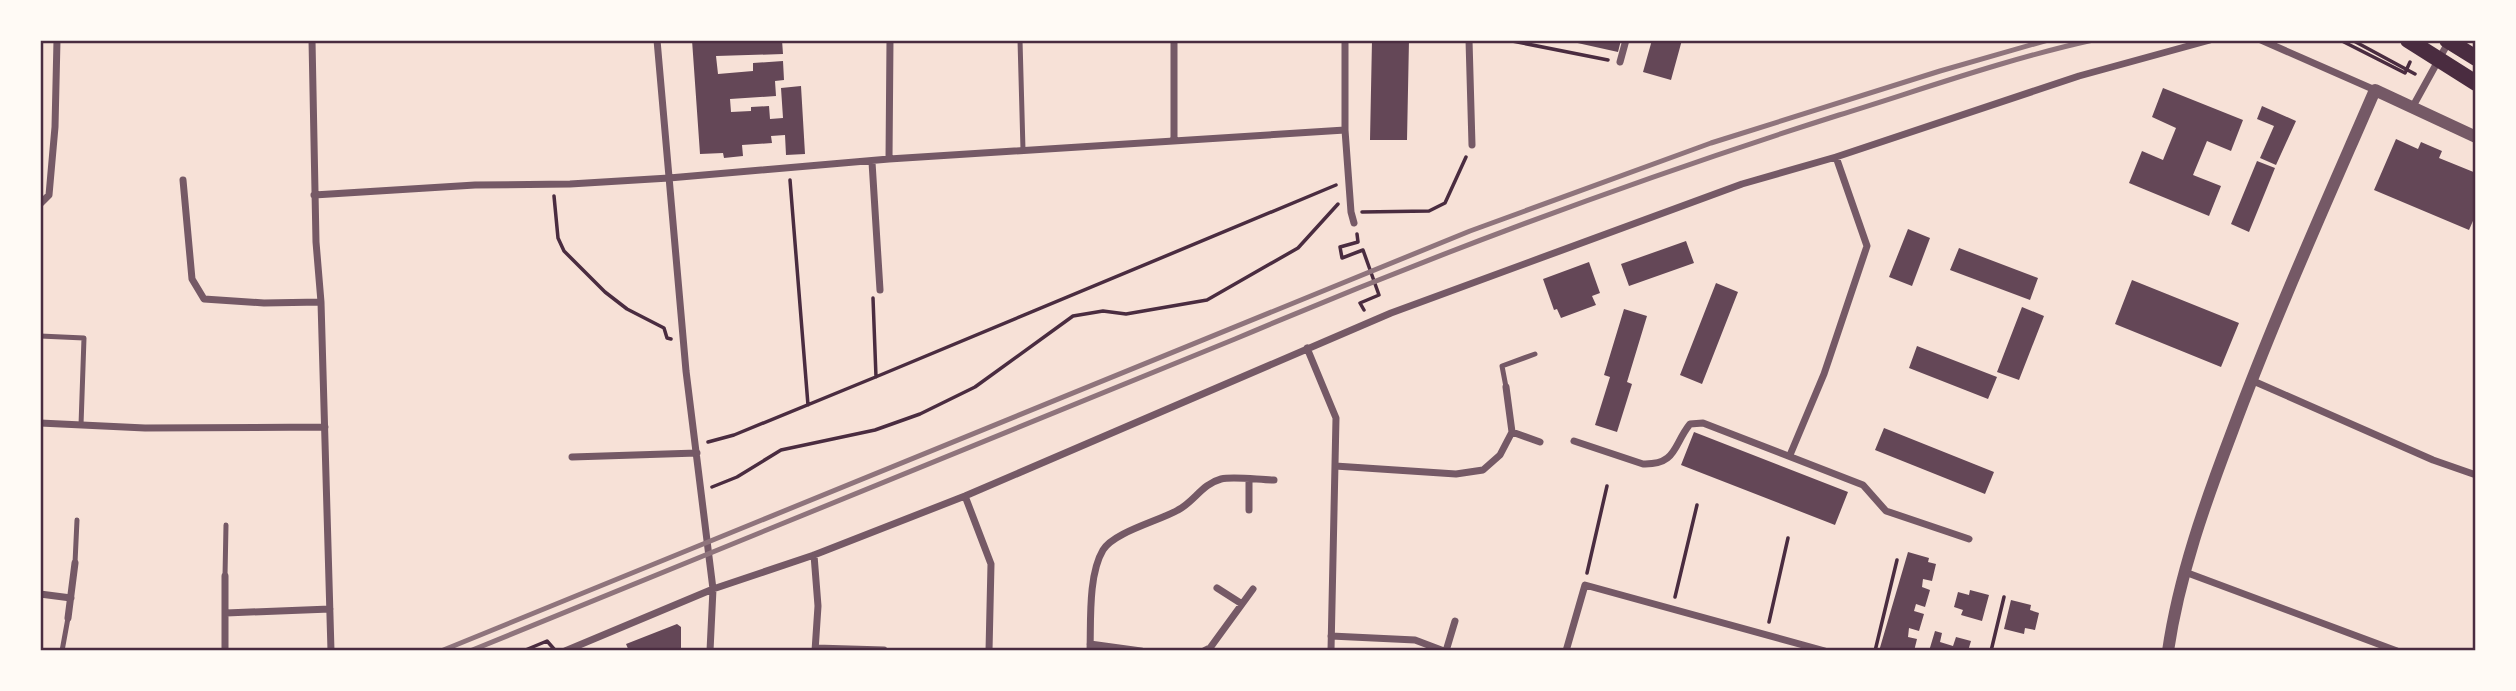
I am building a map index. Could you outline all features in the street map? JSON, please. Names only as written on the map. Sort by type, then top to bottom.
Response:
[{"type":"main road","points":[[2448,40],[2476,58]]},
{"type":"main road","points":[[2413,43],[2476,83]]},
{"type":"street","points":[[40,204],[49,195],[55,127],[57,40]]},
{"type":"street","points":[[312,40],[314,195],[321,302],[331,651]]},
{"type":"street","points":[[657,40],[684,340],[713,589],[710,651]]},
{"type":"street","points":[[889,159],[890,40]]},
{"type":"street","points":[[1174,40],[1174,141]]},
{"type":"street","points":[[1345,40],[1345,130],[1354,223]]},
{"type":"street","points":[[1469,40],[1472,145]]},
{"type":"street","points":[[1620,62],[1626,40]]},
{"type":"street","points":[[565,651],[713,589],[814,555],[965,496],[1391,313],[1729,189],[1836,157],[2079,76],[2210,40]]},
{"type":"street","points":[[2261,40],[2476,137]]},
{"type":"street","points":[[2412,108],[2448,40]]},
{"type":"street","points":[[2168,651],[2185,572],[2218,469],[2251,380],[2304,252],[2375,90]]},
{"type":"street","points":[[314,195],[475,185],[669,178],[889,159],[1345,130]]},
{"type":"street","points":[[1790,456],[1824,374],[1867,246],[1836,157]]},
{"type":"street","points":[[872,162],[880,290]]},
{"type":"street","points":[[183,180],[192,279],[204,299],[264,303],[321,302]]},
{"type":"street","points":[[1307,348],[1336,418],[1331,651]]},
{"type":"street","points":[[2251,380],[2433,460],[2476,475]]},
{"type":"street","points":[[1335,466],[1456,474],[1483,470],[1500,455],[1512,432],[1506,387]]},
{"type":"street","points":[[1574,442],[1643,464],[1655,464],[1672,456],[1686,429],[1696,422],[1863,485],[1886,511],[1969,539]]},
{"type":"street","points":[[40,423],[145,428],[325,427]]},
{"type":"street","points":[[1512,432],[1540,442]]},
{"type":"street","points":[[572,457],[697,449]]},
{"type":"street","points":[[1141,651],[1133,648],[1090,648],[1094,578],[1104,549],[1122,535],[1178,511],[1191,503],[1199,491],[1221,479],[1274,480]]},
{"type":"street","points":[[1249,480],[1249,510]]},
{"type":"street","points":[[965,496],[991,564],[989,651]]},
{"type":"street","points":[[814,555],[818,606],[816,649],[884,650]]},
{"type":"street","points":[[68,618],[75,563]]},
{"type":"street","points":[[2185,572],[2397,651]]},
{"type":"street","points":[[225,576],[225,651]]},
{"type":"street","points":[[1566,651],[1585,585],[1825,651]]},
{"type":"street","points":[[1217,587],[1242,604]]},
{"type":"street","points":[[1204,651],[1210,648],[1253,589]]},
{"type":"street","points":[[40,594],[71,598]]},
{"type":"street","points":[[226,613],[330,609]]},
{"type":"street","points":[[1331,636],[1415,640],[1445,651],[1455,621]]},
{"type":"lane","points":[[1020,40],[1023,150]]},
{"type":"lane","points":[[40,336],[84,338],[81,425]]},
{"type":"lane","points":[[1506,387],[1502,366],[1535,354]]},
{"type":"lane","points":[[75,563],[78,520]]},
{"type":"lane","points":[[225,576],[226,524]]},
{"type":"lane","points":[[62,651],[68,618]]},
{"type":"path","points":[[1507,40],[1620,62]]},
{"type":"path","points":[[2340,40],[2405,73],[2413,43]]},
{"type":"path","points":[[2352,40],[2428,80]]},
{"type":"path","points":[[1351,212],[1429,211],[1445,203],[1472,145]]},
{"type":"path","points":[[789,168],[808,405]]},
{"type":"path","points":[[697,449],[1350,179]]},
{"type":"path","points":[[554,184],[558,238],[564,251],[605,292],[627,309],[664,328],[667,338],[684,340]]},
{"type":"path","points":[[702,491],[737,477],[781,450],[876,430],[920,414],[975,387],[1073,316],[1103,311],[1126,314],[1207,300],[1298,248],[1351,189]]},
{"type":"path","points":[[1354,223],[1358,242],[1340,247],[1342,258],[1363,250],[1379,295],[1360,303],[1364,310],[1375,305]]},
{"type":"path","points":[[876,377],[873,296],[880,290]]},
{"type":"path","points":[[1585,585],[1607,486]]},
{"type":"path","points":[[1672,609],[1697,505]]},
{"type":"path","points":[[1767,635],[1788,538]]},
{"type":"path","points":[[1875,651],[1897,560]]},
{"type":"path","points":[[1991,651],[2004,597]]},
{"type":"path","points":[[523,651],[547,641],[556,651]]},
{"type":"building","points":[[692,40],[782,40],[783,54],[716,56],[718,74],[753,71],[753,63],[783,61],[784,80],[775,81],[776,96],[730,99],[731,112],[751,111],[751,107],[769,106],[770,119],[783,118],[781,88],[801,86],[805,154],[786,155],[785,135],[771,136],[772,143],[742,145],[743,156],[724,158],[723,153],[700,154]]},
{"type":"building","points":[[1372,40],[1409,40],[1407,140],[1370,140]]},
{"type":"building","points":[[1564,40],[1621,40],[1618,52]]},
{"type":"building","points":[[1652,40],[1682,40],[1671,80],[1643,72]]},
{"type":"building","points":[[2163,88],[2243,120],[2231,151],[2207,141],[2193,175],[2221,186],[2209,216],[2129,183],[2142,151],[2163,160],[2176,128],[2152,117]]},
{"type":"building","points":[[2262,106],[2296,121],[2276,165],[2260,158],[2274,126],[2257,119]]},
{"type":"building","points":[[2396,139],[2418,149],[2421,142],[2442,151],[2439,158],[2476,173],[2476,214],[2469,230],[2374,190]]},
{"type":"building","points":[[2257,161],[2275,168],[2249,232],[2231,224]]},
{"type":"building","points":[[1908,229],[1930,238],[1912,286],[1889,277]]},
{"type":"building","points":[[1686,241],[1694,263],[1629,286],[1621,264]]},
{"type":"building","points":[[1959,248],[2038,278],[2030,300],[1950,270]]},
{"type":"building","points":[[1589,262],[1600,293],[1592,296],[1596,305],[1561,318],[1557,309],[1554,310],[1543,279]]},
{"type":"building","points":[[2132,280],[2239,323],[2221,367],[2115,324]]},
{"type":"building","points":[[1716,283],[1738,292],[1702,384],[1680,375]]},
{"type":"building","points":[[2022,307],[2044,316],[2019,380],[1997,372]]},
{"type":"building","points":[[1624,309],[1647,316],[1627,382],[1632,384],[1617,432],[1595,425],[1610,377],[1604,375]]},
{"type":"building","points":[[1917,346],[1997,377],[1988,399],[1909,368]]},
{"type":"building","points":[[1884,428],[1994,472],[1985,494],[1875,450]]},
{"type":"building","points":[[1694,432],[1848,492],[1835,525],[1681,465]]},
{"type":"building","points":[[1908,552],[1929,558],[1928,562],[1936,564],[1932,581],[1923,579],[1922,587],[1930,590],[1925,607],[1916,604],[1914,611],[1924,614],[1919,631],[1909,628],[1908,637],[1917,639],[1914,651],[1879,651]]},
{"type":"building","points":[[1970,590],[1989,595],[1982,621],[1961,615],[1963,610],[1954,607],[1958,592],[1969,595]]},
{"type":"building","points":[[2011,600],[2031,605],[2030,610],[2039,613],[2035,630],[2025,628],[2024,634],[2004,629]]},
{"type":"building","points":[[677,624],[681,627],[681,651],[629,651],[626,644]]},
{"type":"building","points":[[1935,631],[1942,633],[1940,642],[1953,646],[1956,637],[1971,641],[1968,651],[1929,651]]},
{"type":"railway","points":[[441,651],[1470,231],[1711,143],[2048,40]]},
{"type":"railway","points":[[470,651],[1459,248],[1686,166],[1839,115],[1997,65],[2093,40]]}]
